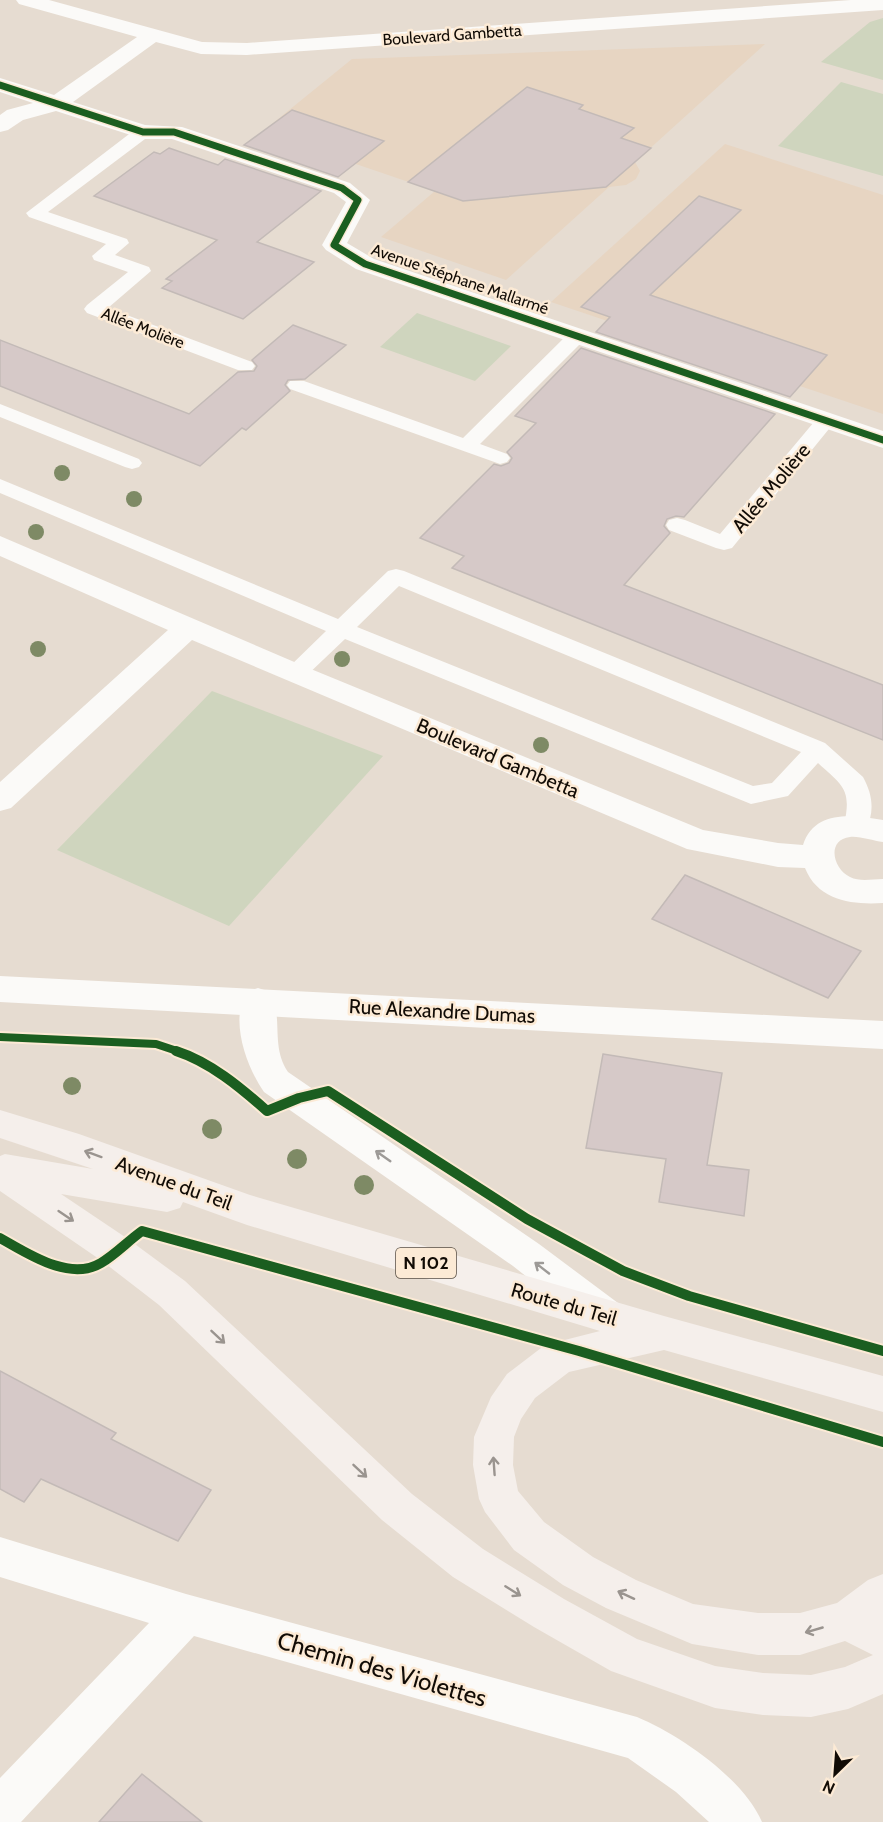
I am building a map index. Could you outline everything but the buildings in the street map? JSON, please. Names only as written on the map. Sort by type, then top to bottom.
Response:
[{"type":"main road","name":"Avenue du Teil","points":[[0,1124],[66,1144],[247,1210]]},
{"type":"main road","name":"Avenue du Teil","points":[[0,1170],[247,1210]]},
{"type":"main road","points":[[0,1170],[115,1250],[172,1293],[397,1507],[468,1563],[626,1656],[715,1687],[763,1694],[811,1696],[848,1688],[875,1642],[883,1594]]},
{"type":"main road","name":"Route du Teil","points":[[247,1210],[605,1316],[876,1392]]},
{"type":"main road","points":[[664,1333],[559,1357],[521,1386],[505,1410],[494,1437],[493,1465],[499,1499],[530,1536],[578,1570],[621,1594],[692,1624],[758,1634],[800,1634],[875,1642]]},
{"type":"street","name":"Boulevard Gambetta","points":[[26,0],[201,48],[247,49],[883,4]]},
{"type":"street","points":[[0,125],[15,115],[56,104],[153,35]]},
{"type":"street","name":"Avenue Stéphane Mallarmé","points":[[0,85],[143,132],[174,132],[342,188],[358,200],[354,212],[339,230],[334,245],[365,264],[883,441]]},
{"type":"street","name":"Boulevard Gambetta","points":[[0,545],[295,674],[698,841],[778,855],[816,857]]},
{"type":"street","points":[[0,800],[188,628]]},
{"type":"street","points":[[870,828],[839,827],[826,834],[818,844],[816,857],[819,869],[829,879],[842,887],[880,897]]},
{"type":"street","name":"Rue Alexandre Dumas","points":[[0,989],[883,1035]]},
{"type":"street","points":[[258,1002],[260,1053],[265,1067],[276,1082],[526,1255],[605,1316]]},
{"type":"street","name":"Chemin des Violettes","points":[[0,1557],[186,1614],[637,1739],[680,1765],[726,1816]]},
{"type":"street","points":[[0,1811],[186,1614]]},
{"type":"lane","name":"Allée Molière","points":[[143,132],[35,213],[120,243],[101,256],[142,271],[94,309],[245,366]]},
{"type":"lane","points":[[466,446],[578,335]]},
{"type":"lane","points":[[297,385],[500,458]]},
{"type":"lane","points":[[0,410],[132,463]]},
{"type":"lane","name":"Allée Molière","points":[[677,525],[724,543],[826,420]]},
{"type":"lane","points":[[0,485],[341,629],[751,795],[779,790],[817,749]]},
{"type":"lane","points":[[295,674],[396,576],[817,749],[854,783],[870,828]]},
{"type":"shaded area","points":[[765,44],[635,162],[640,171],[636,179],[626,185],[609,187],[506,280],[381,237],[435,191],[262,132],[352,59]]},
{"type":"shaded area","points":[[725,144],[883,195],[883,414],[551,302]]},
{"type":"green space","points":[[883,18],[883,80],[821,62],[870,22]]},
{"type":"green space","points":[[841,82],[883,94],[883,176],[778,146]]},
{"type":"green space","points":[[417,313],[511,346],[475,381],[380,347]]},
{"type":"green space","points":[[212,691],[383,756],[229,926],[57,850]]},
{"type":"cycle path","points":[[0,85],[143,132],[174,132],[342,188],[358,200],[334,245],[365,264],[883,440]]},
{"type":"cycle path","points":[[0,1037],[156,1044],[194,1057],[246,1092],[267,1111],[299,1098],[328,1091],[527,1219],[623,1271],[689,1296],[883,1351]]},
{"type":"cycle path","points":[[0,1238],[47,1262],[59,1266],[84,1268],[101,1263],[142,1231],[579,1351],[883,1442]]}]
